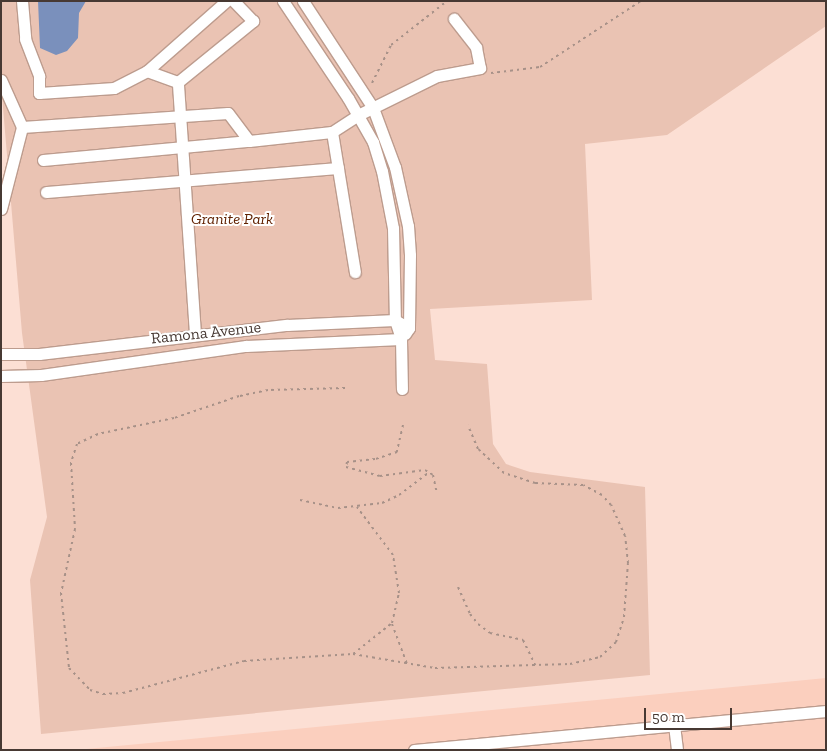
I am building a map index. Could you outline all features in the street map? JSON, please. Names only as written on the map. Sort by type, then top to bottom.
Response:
[{"type":"street","points":[[22,1],[25,39],[39,76],[38,92],[114,88],[147,71],[226,1]]},
{"type":"street","points":[[178,82],[252,21],[234,1]]},
{"type":"street","points":[[283,1],[358,115],[373,142],[390,200],[395,255],[395,320],[401,339],[402,389]]},
{"type":"street","points":[[303,1],[373,108],[396,167],[408,226],[409,328],[401,339]]},
{"type":"street","points":[[43,160],[182,149],[332,132],[358,115],[437,76],[480,68],[476,47],[454,19]]},
{"type":"street","points":[[147,71],[178,82]]},
{"type":"street","points":[[1,80],[22,127],[1,209]]},
{"type":"street","points":[[178,82],[195,334]]},
{"type":"street","points":[[22,127],[228,113],[249,141]]},
{"type":"street","points":[[332,132],[355,272]]},
{"type":"street","points":[[46,192],[338,168]]},
{"type":"street","points":[[395,320],[409,328]]},
{"type":"street","name":"Ramona Avenue","points":[[1,354],[39,354],[195,334],[287,325],[395,320]]},
{"type":"street","name":"Ramona Avenue","points":[[1,376],[41,375],[246,346],[401,339]]},
{"type":"street","points":[[414,750],[826,711]]},
{"type":"street","points":[[674,725],[677,750]]},
{"type":"path","points":[[372,83],[391,45],[447,1]]},
{"type":"path","points":[[540,67],[641,1]]},
{"type":"path","points":[[345,388],[268,390],[239,396],[174,418],[85,438],[73,453],[75,529],[61,593],[69,668],[90,690],[103,694],[123,693],[244,661],[352,654],[435,668],[535,665],[588,661],[600,657],[616,642],[624,617],[628,563],[625,536],[611,505],[602,495],[583,485],[536,483],[504,473],[478,449],[468,425]]},
{"type":"path","points":[[403,425],[397,452],[375,459],[350,461],[346,467],[375,475],[420,470],[430,472],[435,479],[437,494]]},
{"type":"path","points":[[300,500],[325,506],[357,507],[382,503],[399,495],[430,472]]},
{"type":"path","points":[[357,507],[384,540],[396,567],[399,593],[392,623],[407,664]]},
{"type":"path","points":[[458,587],[470,614],[478,624],[490,633],[523,640],[535,665]]},
{"type":"path","points":[[352,654],[392,623]]},
{"type":"shaded area","points":[[826,678],[826,750],[76,750]]},
{"type":"green space","name":"Granite Park","points":[[1,1],[826,1],[826,26],[667,135],[585,144],[592,300],[430,309],[435,360],[487,364],[493,444],[506,464],[530,472],[645,487],[650,675],[41,734],[30,580],[47,517],[22,333],[1,84]]},
{"type":"water","points":[[38,1],[86,1],[79,13],[78,38],[67,51],[56,55],[40,48]]}]
